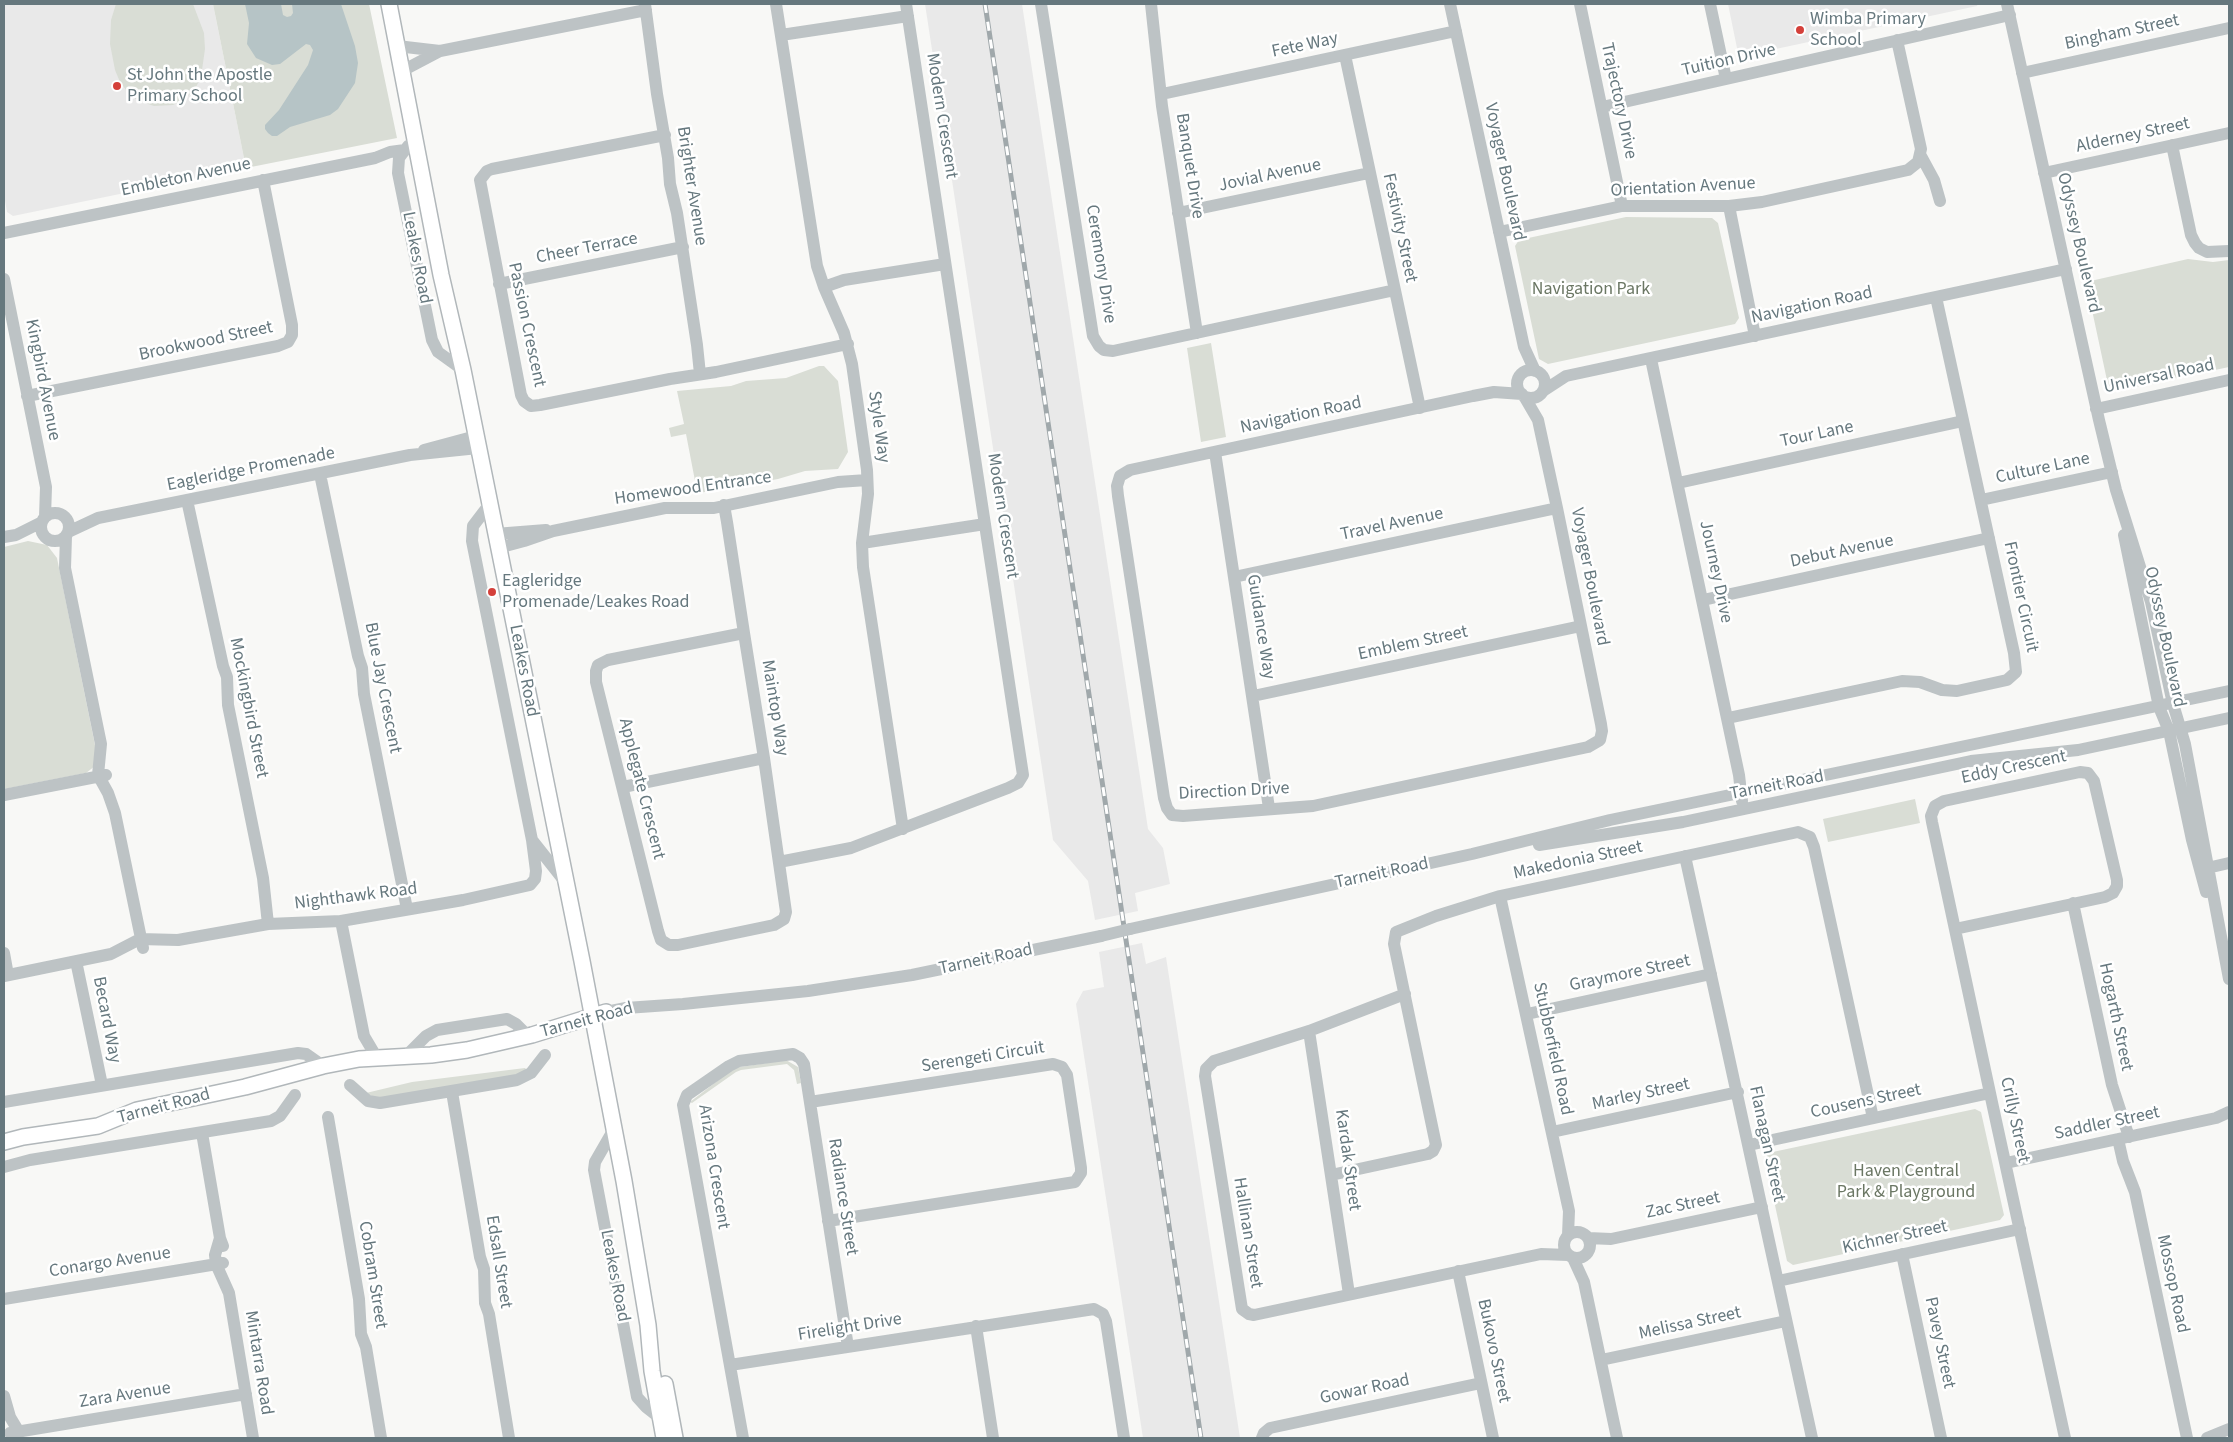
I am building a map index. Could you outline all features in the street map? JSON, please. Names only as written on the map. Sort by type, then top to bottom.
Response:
[{"type":"main road","name":"Leakes Road","points":[[389,4],[441,275],[463,370],[566,883],[599,1014],[614,1129],[648,1325],[652,1371],[664,1438]]},
{"type":"main road","name":"Tarneit Road","points":[[4,1142],[23,1137],[98,1126],[137,1110],[245,1087],[323,1066],[359,1059],[405,1057],[467,1050],[532,1035],[599,1014]]},
{"type":"main road","name":"Leakes Road","points":[[648,1325],[658,1357],[675,1438]]},
{"type":"street","name":"Style Way","points":[[776,4],[815,255],[824,287],[841,323],[848,344],[867,480],[867,503],[862,543],[863,567],[903,829]]},
{"type":"street","name":"Ceremony Drive","points":[[1041,4],[1095,342],[1104,350],[1113,351],[1395,290]]},
{"type":"street","name":"Banquet Drive","points":[[1151,4],[1178,213],[1198,333]]},
{"type":"street","name":"Voyager Boulevard","points":[[1450,4],[1524,348],[1537,372]]},
{"type":"street","name":"Trajectory Drive","points":[[1580,4],[1622,206]]},
{"type":"street","points":[[1710,4],[1726,79]]},
{"type":"street","points":[[402,71],[440,51],[645,7]]},
{"type":"street","name":"Brighter Avenue","points":[[645,7],[657,94],[665,135],[670,184],[682,247],[700,374]]},
{"type":"street","points":[[781,35],[907,10]]},
{"type":"street","name":"Modern Crescent","points":[[779,862],[851,848],[1012,786],[1020,781],[1023,775],[907,10]]},
{"type":"street","name":"Tuition Drive","points":[[1602,107],[1897,40],[2009,10]]},
{"type":"street","name":"Odyssey Boulevard","points":[[2009,10],[2096,408],[2116,490],[2159,707],[2175,730]]},
{"type":"street","name":"Bingham Street","points":[[2022,73],[2229,28]]},
{"type":"street","name":"Fete Way","points":[[1162,94],[1456,31]]},
{"type":"street","points":[[1897,40],[1921,156],[1934,180],[1940,201]]},
{"type":"street","points":[[397,46],[440,51]]},
{"type":"street","name":"Festivity Street","points":[[1345,55],[1420,408]]},
{"type":"street","name":"Alderney Street","points":[[2044,173],[2229,133]]},
{"type":"street","name":"Passion Crescent","points":[[665,135],[486,171],[480,180],[521,395],[529,405],[540,405],[848,344]]},
{"type":"street","name":"Leakes Road","points":[[416,137],[399,158],[398,172],[432,340],[438,352],[463,370]]},
{"type":"street","points":[[2172,145],[2191,235],[2195,243],[2207,252],[2229,250]]},
{"type":"street","name":"Embleton Avenue","points":[[4,233],[375,158],[390,152],[405,150]]},
{"type":"street","name":"Orientation Avenue","points":[[1499,232],[1622,206],[1729,206],[1762,202],[1908,170],[1918,162],[1921,156]]},
{"type":"street","points":[[375,158],[391,163],[398,172]]},
{"type":"street","name":"Jovial Avenue","points":[[1178,213],[1370,173]]},
{"type":"street","name":"Brookwood Street","points":[[27,396],[278,346],[288,342],[292,335],[292,324],[263,180]]},
{"type":"street","points":[[1729,206],[1755,336]]},
{"type":"street","name":"Cheer Terrace","points":[[499,284],[682,247]]},
{"type":"street","points":[[824,287],[844,280],[946,264]]},
{"type":"street","name":"Navigation Road","points":[[1537,372],[1566,376],[2066,269]]},
{"type":"street","name":"Kingbird Avenue","points":[[4,279],[46,487],[43,520]]},
{"type":"street","name":"Frontier Circuit","points":[[1728,718],[1895,682],[1920,682],[1942,690],[1957,691],[2011,679],[2016,672],[2016,661],[1936,297]]},
{"type":"street","name":"Voyager Boulevard","points":[[1519,378],[1524,348]]},
{"type":"street","name":"Journey Drive","points":[[1651,359],[1743,793]]},
{"type":"street","points":[[1525,372],[1537,372],[1544,381],[1542,393],[1535,397],[1523,395],[1518,385],[1519,378],[1525,372]]},
{"type":"street","name":"Navigation Road","points":[[1542,393],[1566,376]]},
{"type":"street","name":"Navigation Road","points":[[1118,479],[1130,470],[1494,392],[1519,378]]},
{"type":"street","name":"Universal Road","points":[[2096,408],[2229,380]]},
{"type":"street","name":"Navigation Road","points":[[1494,392],[1523,395]]},
{"type":"street","name":"Voyager Boulevard","points":[[1538,420],[1542,393]]},
{"type":"street","name":"Voyager Boulevard","points":[[1523,395],[1538,420],[1602,731],[1600,740]]},
{"type":"street","name":"Tour Lane","points":[[1678,483],[1963,421]]},
{"type":"street","name":"Eagleridge Promenade","points":[[67,534],[98,518],[410,455],[440,444],[477,442]]},
{"type":"street","name":"Guidance Way","points":[[1215,452],[1269,808]]},
{"type":"street","name":"Culture Lane","points":[[1981,500],[2112,472]]},
{"type":"street","name":"Blue Jay Crescent","points":[[320,474],[362,668],[364,694],[406,909]]},
{"type":"street","name":"Direction Drive","points":[[1118,479],[1118,496],[1167,808],[1172,815],[1313,806],[1588,747],[1600,740]]},
{"type":"street","name":"Homewood Entrance","points":[[497,541],[525,531],[553,530],[665,508],[702,509],[724,506],[838,482],[867,480]]},
{"type":"street","name":"Kingbird Avenue","points":[[46,487],[62,514]]},
{"type":"street","name":"Odyssey Boulevard","points":[[2116,490],[2151,602],[2173,704],[2175,730]]},
{"type":"street","name":"Mockingbird Street","points":[[187,500],[222,666],[227,677],[228,705],[263,878],[268,924]]},
{"type":"street","points":[[490,505],[473,526],[472,541],[532,840]]},
{"type":"street","name":"Maintop Way","points":[[724,506],[764,758],[786,916]]},
{"type":"street","name":"Travel Avenue","points":[[1234,577],[1557,508]]},
{"type":"street","points":[[10,536],[43,520],[52,513],[62,514],[68,521],[65,568],[101,744],[107,758],[102,776],[115,813],[142,943]]},
{"type":"street","name":"Eagleridge Promenade","points":[[62,514],[98,518]]},
{"type":"street","points":[[43,520],[42,531],[65,568]]},
{"type":"street","points":[[862,543],[985,524]]},
{"type":"street","points":[[10,536],[59,540],[67,534]]},
{"type":"street","name":"Debut Avenue","points":[[1703,600],[1989,538]]},
{"type":"street","name":"Emblem Street","points":[[1252,696],[1581,626]]},
{"type":"street","name":"Applegate Crescent","points":[[744,633],[608,660],[598,665],[595,674],[596,682],[658,931],[664,942],[669,945],[678,945],[774,925],[786,916]]},
{"type":"street","name":"Tarneit Road","points":[[599,1014],[626,1008],[808,991],[912,975],[1188,917],[1488,850],[1610,820],[2229,692]]},
{"type":"street","points":[[1488,850],[1509,850],[1684,822],[1970,762],[2078,750],[2229,718]]},
{"type":"street","points":[[2175,730],[2188,824],[2205,868],[2229,979]]},
{"type":"street","points":[[623,787],[764,758]]},
{"type":"street","name":"Eddy Crescent","points":[[1933,808],[1944,802],[2080,772],[2088,773],[2094,781],[2117,886],[2113,893],[2108,896],[1955,929]]},
{"type":"street","points":[[4,795],[102,776]]},
{"type":"street","points":[[1743,793],[1748,801],[1754,802],[1824,786],[1874,781]]},
{"type":"street","points":[[1727,813],[1742,801],[1743,793]]},
{"type":"street","name":"Crilly Street","points":[[1933,808],[1932,822],[2065,1438]]},
{"type":"street","name":"Makedonia Street","points":[[1331,1175],[1428,1154],[1436,1145],[1394,944],[1396,932],[1436,916],[1500,896],[1793,833],[1802,833],[1810,837],[1814,847],[1873,1118]]},
{"type":"street","name":"Leakes Road","points":[[532,840],[566,883]]},
{"type":"street","name":"Nighthawk Road","points":[[6,975],[111,954],[124,954],[142,943],[162,947],[178,940],[268,924],[341,920],[529,887],[535,879],[536,871],[532,840]]},
{"type":"street","name":"Flanagan Street","points":[[1685,856],[1738,1092],[1809,1438]]},
{"type":"street","points":[[2205,868],[2229,863]]},
{"type":"street","name":"Stubberfield Road","points":[[1500,896],[1618,1438]]},
{"type":"street","name":"Hogarth Street","points":[[2073,903],[2124,1138]]},
{"type":"street","points":[[341,920],[364,1036],[377,1058]]},
{"type":"street","points":[[4,953],[6,975]]},
{"type":"street","name":"Becard Way","points":[[76,961],[102,1085]]},
{"type":"street","name":"Graymore Street","points":[[1527,1014],[1711,974]]},
{"type":"street","name":"Hallinan Street","points":[[1405,994],[1309,1031],[1220,1059],[1209,1064],[1206,1069],[1205,1076],[1240,1305],[1245,1312],[1254,1315],[1577,1246]]},
{"type":"street","name":"Tarneit Road","points":[[405,1057],[426,1036],[437,1030],[507,1019],[516,1024],[526,1034],[532,1035]]},
{"type":"street","name":"Kardak Street","points":[[1309,1031],[1349,1294]]},
{"type":"street","points":[[359,1059],[364,1036]]},
{"type":"street","name":"Tarneit Road","points":[[4,1102],[298,1052],[306,1054],[323,1066]]},
{"type":"street","name":"Arizona Crescent","points":[[730,1365],[684,1116],[683,1101],[687,1095],[739,1061],[788,1054],[797,1056]]},
{"type":"street","name":"Tarneit Road","points":[[350,1085],[368,1101],[380,1103],[452,1092],[523,1078],[531,1073],[545,1055]]},
{"type":"street","name":"Radiance Street","points":[[797,1056],[802,1060],[805,1067],[848,1347]]},
{"type":"street","name":"Serengeti Circuit","points":[[810,1102],[1053,1064],[1062,1067],[1067,1074],[1072,1102],[1081,1168],[1081,1173],[1075,1182],[828,1221]]},
{"type":"street","name":"Edsall Street","points":[[452,1092],[478,1247],[484,1270],[485,1303],[489,1314],[510,1438]]},
{"type":"street","name":"Marley Street","points":[[1552,1132],[1738,1092]]},
{"type":"street","name":"Cousens Street","points":[[1749,1146],[1990,1093]]},
{"type":"street","name":"Tarneit Road","points":[[4,1167],[30,1160],[271,1121],[280,1116],[296,1095]]},
{"type":"street","name":"Saddler Street","points":[[2216,1118],[2229,1112]]},
{"type":"street","name":"Cobram Street","points":[[328,1117],[359,1299],[361,1334],[366,1347],[381,1438]]},
{"type":"street","name":"Saddler Street","points":[[2006,1164],[2216,1118],[2229,1118]]},
{"type":"street","name":"Leakes Road","points":[[614,1129],[595,1162],[594,1170],[637,1397],[646,1408],[660,1418]]},
{"type":"street","name":"Mintarra Road","points":[[202,1133],[220,1238],[215,1253],[230,1280],[229,1294],[253,1438]]},
{"type":"street","name":"Mossop Road","points":[[2124,1138],[2123,1161],[2135,1192],[2187,1438]]},
{"type":"street","name":"Zac Street","points":[[1577,1246],[1762,1206]]},
{"type":"street","name":"Kichner Street","points":[[1778,1281],[2020,1229]]},
{"type":"street","name":"Pavey Street","points":[[1902,1254],[1941,1438]]},
{"type":"street","name":"Conargo Avenue","points":[[4,1299],[219,1263]]},
{"type":"street","name":"Bukovo Street","points":[[1458,1271],[1493,1438]]},
{"type":"street","name":"Firelight Drive","points":[[730,1365],[1091,1309],[1103,1314],[1106,1321],[1124,1438]]},
{"type":"street","name":"Melissa Street","points":[[1601,1360],[1786,1321]]},
{"type":"street","points":[[976,1326],[993,1438]]},
{"type":"street","points":[[730,1365],[743,1438]]},
{"type":"street","name":"Gowar Road","points":[[1262,1438],[1264,1433],[1270,1428],[1481,1383]]},
{"type":"street","name":"Zara Avenue","points":[[11,1429],[246,1394]]},
{"type":"street","points":[[4,1396],[11,1429]]},
{"type":"street","points":[[2207,1438],[2229,1429]]},
{"type":"shaded area","name":"St John the Apostle Primary School","points":[[4,4],[213,4],[246,168],[13,216],[7,212],[4,195]]},
{"type":"shaded area","points":[[245,4],[281,4],[283,15],[287,17],[293,13],[292,4],[341,4],[355,46],[358,63],[355,83],[338,109],[330,115],[290,127],[277,136],[272,136],[268,133],[265,125],[279,110],[308,65],[313,50],[310,45],[306,44],[280,64],[272,65],[256,58],[247,44],[249,23]]},
{"type":"shaded area","points":[[925,4],[1022,4],[1148,829],[1163,848],[1170,884],[1135,893],[1138,911],[1095,920],[1088,881],[1053,840]]},
{"type":"shaded area","name":"Wimba Primary School","points":[[1728,4],[1978,4],[1977,6],[1743,56],[1738,53]]},
{"type":"shaded area","points":[[1142,943],[1146,964],[1166,957],[1240,1438],[1143,1438],[1076,1004],[1083,991],[1104,987],[1099,952]]},
{"type":"green space","points":[[116,4],[193,4],[204,33],[205,49],[201,77],[195,89],[185,99],[173,105],[154,106],[139,101],[130,95],[120,82],[115,70],[110,44],[111,20]]},
{"type":"green space","points":[[213,4],[369,4],[397,138],[246,168]]},
{"type":"green space","name":"Navigation Park","points":[[1626,217],[1712,218],[1718,223],[1739,318],[1735,324],[1548,364],[1539,359],[1515,246],[1519,240]]},
{"type":"green space","points":[[2188,259],[2213,262],[2229,260],[2229,367],[2117,391],[2108,385],[2086,282]]},
{"type":"green space","points":[[1211,343],[1226,437],[1201,442],[1187,348]]},
{"type":"green space","points":[[819,366],[824,366],[838,381],[848,452],[838,469],[805,471],[778,479],[699,493],[694,492],[696,486],[686,434],[671,437],[669,428],[684,424],[677,391],[731,386],[746,381],[786,378]]},
{"type":"green space","points":[[28,541],[47,545],[57,558],[97,755],[95,766],[86,773],[4,789],[4,547]]},
{"type":"green space","points":[[1915,799],[1920,823],[1828,842],[1823,819]]},
{"type":"green space","points":[[786,1060],[798,1067],[801,1083],[797,1084],[794,1070],[787,1064],[741,1070],[692,1103],[690,1102],[734,1068]]},
{"type":"green space","points":[[525,1068],[522,1074],[376,1099],[366,1093],[412,1082]]},
{"type":"green space","name":"Haven Central Park & Playground","points":[[1975,1109],[1981,1112],[2004,1215],[2000,1220],[1793,1265],[1787,1261],[1765,1159],[1768,1153]]},
{"type":"railway","points":[[985,4],[1201,1438]]},
{"type":"place","name":"Wimba Primary School","points":[[1800,30]]},
{"type":"place","name":"St John the Apostle Primary School","points":[[117,86]]},
{"type":"place","name":"Eagleridge Promenade/Leakes Road","points":[[492,592]]}]
